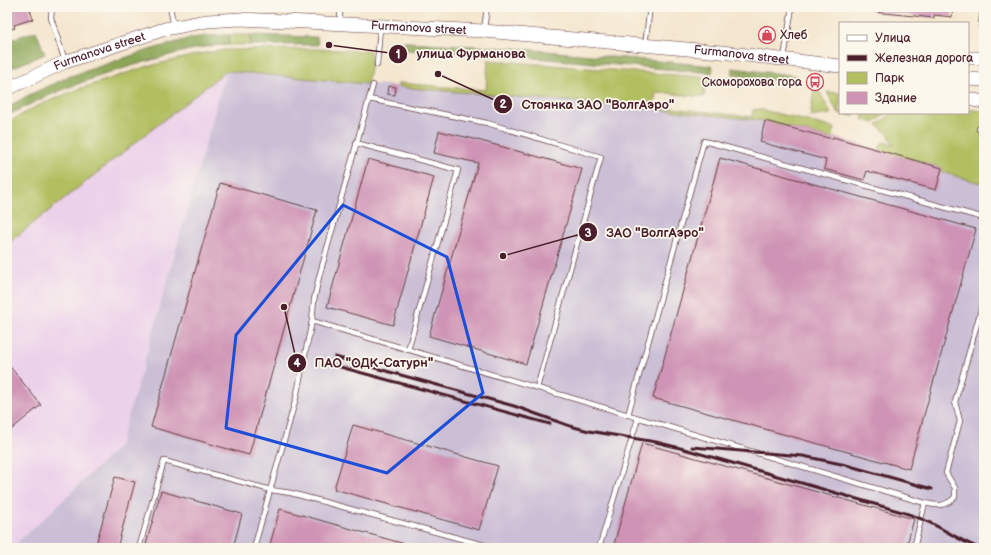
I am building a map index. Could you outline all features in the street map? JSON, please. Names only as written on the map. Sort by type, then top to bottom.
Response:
[{"type":"main road","name":"Furmanova street","points":[[7,89],[65,62],[174,27],[206,21],[240,19],[484,31],[646,45],[839,66]]},
{"type":"main road","points":[[969,58],[984,58]]},
{"type":"main road","points":[[969,79],[984,80]]},
{"type":"main road","points":[[969,100],[984,102]]},
{"type":"lane","points":[[52,7],[50,18],[65,62]]},
{"type":"lane","points":[[170,7],[174,27]]},
{"type":"lane","points":[[340,7],[340,24]]},
{"type":"lane","points":[[484,31],[487,7]]},
{"type":"lane","points":[[646,45],[650,7]]},
{"type":"lane","points":[[784,60],[792,7]]},
{"type":"lane","points":[[983,7],[981,25],[984,25]]},
{"type":"lane","points":[[377,65],[380,26]]},
{"type":"lane","points":[[254,548],[296,398],[312,322],[314,300],[319,277],[373,85]]},
{"type":"lane","points":[[369,99],[487,123],[601,157],[537,388]]},
{"type":"lane","points":[[628,415],[704,141],[984,218]]},
{"type":"lane","points":[[356,143],[458,170],[408,350]]},
{"type":"lane","points":[[312,322],[925,503],[941,506],[949,504],[955,497],[955,488],[946,473],[960,421],[955,402],[984,300]]},
{"type":"lane","points":[[599,548],[638,418]]},
{"type":"lane","points":[[140,548],[164,460],[271,490],[292,493],[493,547]]},
{"type":"lane","points":[[914,548],[925,503]]},
{"type":"highlighted area","points":[[343,205],[447,257],[483,393],[387,473],[226,428],[236,335]]},
{"type":"shaded area","points":[[226,71],[143,367],[119,446],[50,513],[11,548],[7,548],[7,244]]},
{"type":"shaded area","points":[[226,71],[638,107],[765,121],[832,139],[833,137],[873,148],[872,151],[942,168],[942,172],[984,184],[984,548],[11,548],[50,513],[119,446],[143,367]]},
{"type":"green space","points":[[36,31],[45,54],[7,70],[7,41]]},
{"type":"green space","points":[[229,35],[250,35],[250,45],[229,45]]},
{"type":"green space","points":[[229,35],[229,45],[196,49],[122,69],[64,89],[7,116],[7,107],[68,77],[142,52],[191,38]]},
{"type":"green space","points":[[250,35],[317,37],[318,45],[250,45]]},
{"type":"green space","points":[[392,41],[524,49],[713,66],[712,73],[523,57],[391,49]]},
{"type":"green space","points":[[315,49],[370,51],[371,64],[367,84],[226,71],[7,244],[7,123],[37,106],[73,91],[145,67],[199,54],[224,50]]},
{"type":"green space","points":[[488,60],[713,78],[712,83],[705,83],[704,97],[656,92],[654,106],[752,117],[753,110],[759,109],[835,128],[832,139],[765,121],[638,107],[398,87],[398,83],[486,90]]},
{"type":"green space","points":[[732,68],[798,76],[798,83],[732,75]]},
{"type":"green space","points":[[814,90],[819,91],[831,114],[810,117]]},
{"type":"green space","points":[[827,92],[839,93],[838,113]]},
{"type":"green space","points":[[969,109],[984,111],[984,184],[941,172],[942,168],[879,151],[881,144],[884,142],[893,144],[888,134],[877,125],[892,114],[969,114]]},
{"type":"green space","points":[[843,114],[854,114],[854,116]]},
{"type":"green space","points":[[864,114],[886,114],[874,123],[862,119]]},
{"type":"building","points":[[7,7],[29,7],[33,19],[14,25],[15,28],[7,30]]},
{"type":"building","points":[[875,7],[953,7],[952,17],[934,15],[934,18],[874,12]]},
{"type":"building","points":[[388,86],[396,87],[395,95],[387,94]]},
{"type":"building","points":[[765,121],[832,139],[833,137],[942,168],[936,190],[867,171],[864,180],[824,169],[826,160],[760,142]]},
{"type":"building","points":[[439,131],[474,139],[582,169],[526,364],[429,336],[478,163],[434,153]]},
{"type":"building","points":[[720,158],[976,229],[909,469],[653,398]]},
{"type":"building","points":[[368,159],[434,177],[393,325],[327,307]]},
{"type":"building","points":[[220,183],[317,210],[249,455],[151,427]]},
{"type":"building","points":[[7,363],[41,405],[7,433]]},
{"type":"building","points":[[353,425],[498,466],[479,530],[334,489]]},
{"type":"building","points":[[642,443],[914,519],[906,548],[613,548]]},
{"type":"building","points":[[115,477],[135,482],[117,548],[95,548]]},
{"type":"building","points":[[161,491],[242,514],[233,548],[145,548]]},
{"type":"building","points":[[280,509],[412,546],[412,548],[269,548]]},
{"type":"railway","points":[[335,357],[514,406],[570,426],[589,431],[656,442],[684,449],[902,512],[931,523],[979,548]]},
{"type":"railway","points":[[333,365],[550,424]]},
{"type":"railway","points":[[692,447],[803,456],[846,465],[932,489]]},
{"type":"railway","points":[[907,543],[924,548]]},
{"type":"place","name":"Хлеб","points":[[767,35]]},
{"type":"place","name":"улица Фурманова","points":[[329,45]]},
{"type":"place","name":"Стоянка ЗАО \"ВолгАэро\"","points":[[438,74]]},
{"type":"place","name":"Скоморохова гора","points":[[815,82]]},
{"type":"place","name":"ЗАО \"ВолгАэро\"","points":[[503,256]]},
{"type":"place","name":"ПАО \"ОДК-Сатурн\"","points":[[284,307]]}]
